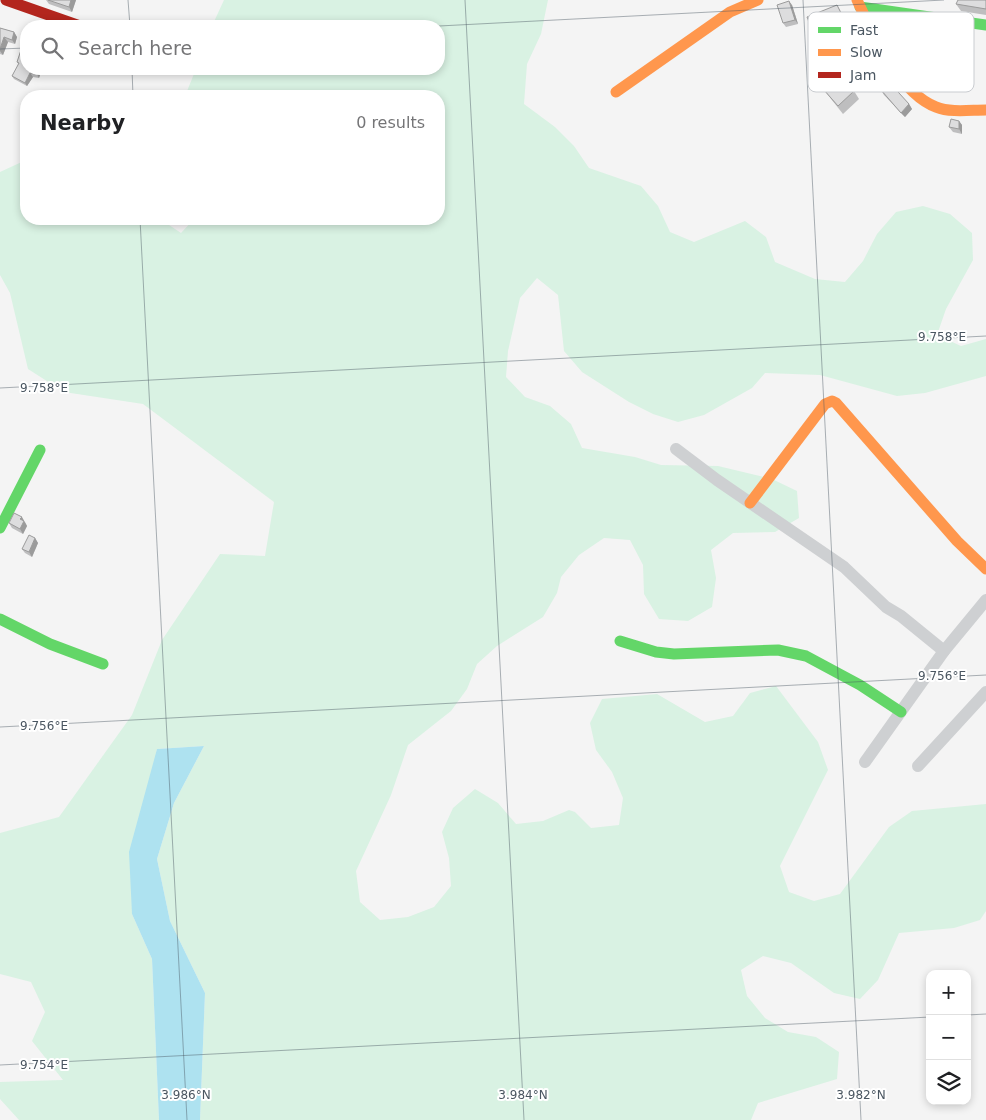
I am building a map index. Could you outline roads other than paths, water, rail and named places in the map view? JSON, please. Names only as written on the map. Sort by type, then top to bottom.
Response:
[{"type":"street","points":[[6,0],[63,20]]},
{"type":"street","points":[[616,92],[730,12],[758,0]]},
{"type":"street","points":[[859,4],[910,12]]},
{"type":"street","points":[[913,92],[920,99],[935,107],[986,110]]},
{"type":"street","points":[[750,503],[825,404],[832,401],[836,403],[956,541],[986,568]]},
{"type":"street","points":[[676,449],[750,503],[844,567],[886,607],[901,616],[944,651]]},
{"type":"street","points":[[0,528],[40,450]]},
{"type":"street","points":[[865,762],[944,651],[986,600]]},
{"type":"street","points":[[0,619],[74,655],[103,664]]},
{"type":"street","points":[[620,641],[656,652],[674,654],[778,650],[806,656],[860,685],[901,712]]},
{"type":"street","points":[[918,766],[986,692]]},
{"type":"water","points":[[204,746],[174,803],[157,859],[170,921],[205,993],[200,1120],[159,1120],[152,959],[132,914],[129,852],[157,749]]}]
